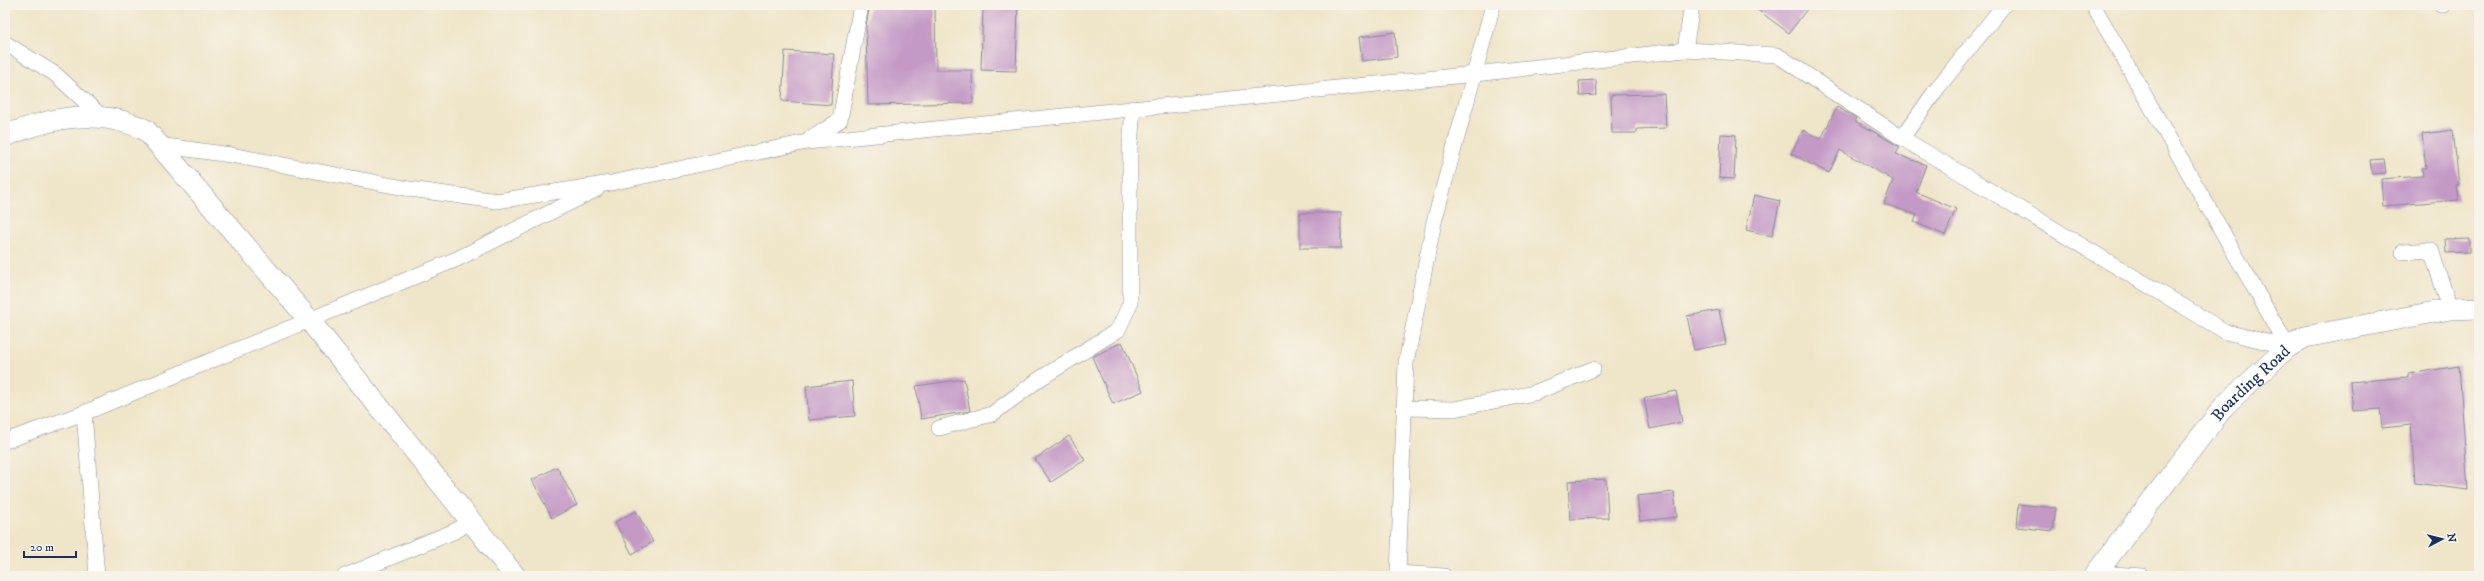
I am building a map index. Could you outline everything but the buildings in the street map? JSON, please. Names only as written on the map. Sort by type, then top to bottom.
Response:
[{"type":"main road","points":[[5,136],[39,123],[66,118],[102,116],[126,120],[146,130],[310,321],[515,576]]},
{"type":"main road","name":"Boarding Road","points":[[2096,574],[2225,405],[2288,347],[2305,337],[2450,309],[2479,308]]},
{"type":"street","points":[[807,142],[840,120],[861,5]]},
{"type":"street","points":[[1444,576],[1398,575],[1406,408],[1406,364],[1434,222],[1475,74],[1492,5]]},
{"type":"street","points":[[1685,50],[1692,5]]},
{"type":"street","points":[[1902,138],[1939,86],[2004,5]]},
{"type":"street","points":[[2093,5],[2288,347]]},
{"type":"street","points":[[5,43],[55,74],[102,116]]},
{"type":"street","points":[[158,145],[231,155],[410,189],[497,201],[611,183],[807,142],[1475,74],[1685,50],[1777,56],[1902,138],[2226,332],[2288,347]]},
{"type":"street","points":[[939,428],[992,414],[1041,378],[1118,330],[1130,304],[1130,148],[1133,108]]},
{"type":"street","points":[[5,442],[84,413],[310,321],[457,259],[611,183]]},
{"type":"street","points":[[2403,252],[2431,250],[2450,309]]},
{"type":"street","points":[[1406,408],[1454,409],[1534,393],[1593,369]]},
{"type":"street","points":[[84,413],[97,576]]},
{"type":"street","points":[[345,576],[455,530],[472,521]]},
{"type":"street","points":[[2096,574],[2142,576]]}]
